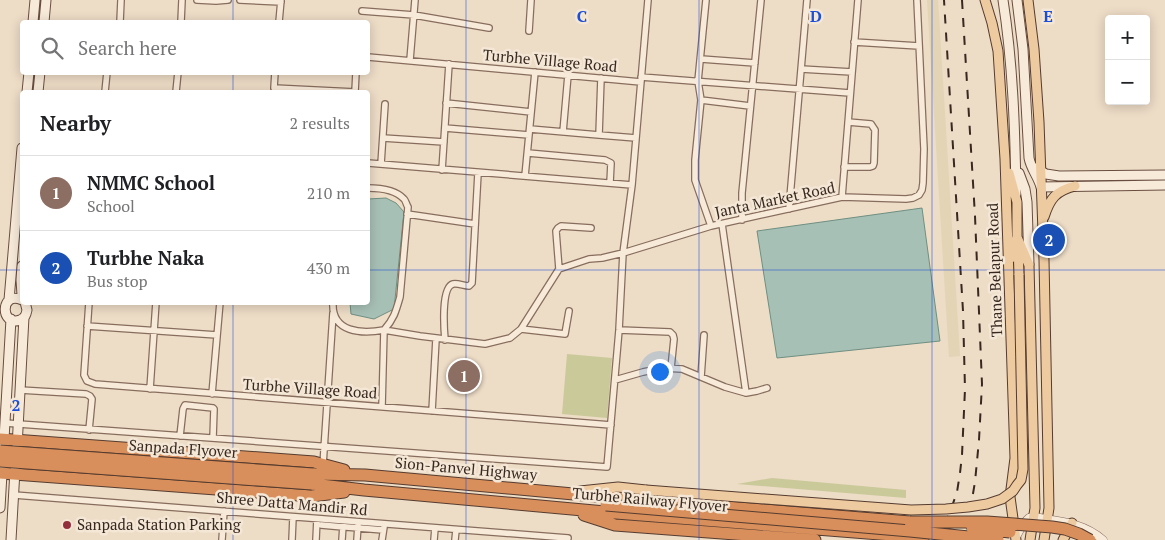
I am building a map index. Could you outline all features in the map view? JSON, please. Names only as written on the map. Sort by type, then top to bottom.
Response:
[{"type":"highway","points":[[2,439],[314,462],[365,475]]},
{"type":"highway","name":"Sanpada Flyover","points":[[0,451],[313,479],[364,490]]},
{"type":"highway","name":"Sanpada Flyover","points":[[0,461],[313,479],[365,475]]},
{"type":"highway","points":[[1,473],[312,496],[364,490]]},
{"type":"highway","name":"Sion-Panvel Highway","points":[[365,475],[565,493]]},
{"type":"highway","name":"Sion-Panvel Highway","points":[[364,490],[563,508]]},
{"type":"highway","name":"Turbhe Railway Flyover","points":[[565,493],[1051,535],[1073,540]]},
{"type":"highway","points":[[589,510],[606,505],[998,540]]},
{"type":"highway","name":"Turbhe Railway Flyover","points":[[563,508],[892,535],[923,540]]},
{"type":"highway","name":"Turbhe Railway Flyover","points":[[563,508],[615,525],[815,540]]},
{"type":"highway","name":"Turbhe Railway Flyover","points":[[910,522],[987,522],[1052,527],[1065,529],[1090,540]]},
{"type":"main road","points":[[33,20],[35,0]]},
{"type":"main road","points":[[44,20],[46,0]]},
{"type":"main road","name":"Thane Belapur Road","points":[[985,0],[998,51],[1005,158],[1015,458],[1010,497],[1016,539]]},
{"type":"main road","points":[[565,493],[618,487],[911,510],[987,504],[1013,491],[1021,480],[1023,469],[1016,158],[1009,50],[1003,0]]},
{"type":"main road","points":[[1016,0],[1023,49],[1029,158],[1041,186]]},
{"type":"main road","points":[[1028,0],[1034,49],[1041,186],[1049,460],[1049,508],[1044,540]]},
{"type":"main road","points":[[27,90],[29,75]]},
{"type":"main road","points":[[38,90],[40,75]]},
{"type":"main road","points":[[1040,157],[1044,169],[1059,176]]},
{"type":"main road","points":[[1005,158],[1017,202]]},
{"type":"main road","points":[[1016,158],[1027,202],[1035,500],[1030,540]]},
{"type":"main road","points":[[1029,158],[1032,164],[1040,171],[1051,175],[1165,175]]},
{"type":"main road","points":[[0,508],[2,439],[5,424],[5,304],[20,168]]},
{"type":"main road","points":[[1059,176],[1060,186]]},
{"type":"main road","points":[[1041,186],[1165,185]]},
{"type":"main road","points":[[1042,221],[1047,207],[1055,195],[1065,189],[1076,186]]},
{"type":"main road","points":[[1017,237],[1029,265]]},
{"type":"main road","points":[[1008,266],[1017,237]]},
{"type":"main road","points":[[5,304],[16,298],[20,300]]},
{"type":"main road","points":[[11,540],[24,317],[28,310],[26,305]]},
{"type":"main road","points":[[6,317],[18,320],[24,317]]},
{"type":"main road","points":[[1063,540],[1072,524]]},
{"type":"street","points":[[120,20],[122,0]]},
{"type":"street","points":[[181,20],[182,0]]},
{"type":"street","points":[[198,0],[228,0]]},
{"type":"street","points":[[240,0],[281,1],[279,20]]},
{"type":"street","points":[[410,60],[415,0]]},
{"type":"street","points":[[529,30],[531,0]]},
{"type":"street","points":[[5,424],[607,467],[619,330],[623,253],[632,185],[648,0]]},
{"type":"street","points":[[706,0],[698,81],[700,100],[695,180],[712,226]]},
{"type":"street","points":[[742,220],[742,193],[760,0]]},
{"type":"street","points":[[789,209],[806,0]]},
{"type":"street","points":[[842,197],[858,0]]},
{"type":"street","name":"Janta Market Road","points":[[559,269],[589,259],[623,253],[712,226],[842,197],[906,199],[919,195],[922,190],[924,148],[918,0]]},
{"type":"street","points":[[362,11],[414,15],[489,28]]},
{"type":"street","points":[[854,42],[919,46]]},
{"type":"street","name":"Turbhe Village Road","points":[[370,56],[602,78],[698,81],[850,93]]},
{"type":"street","points":[[700,59],[755,63]]},
{"type":"street","points":[[442,170],[449,64]]},
{"type":"street","points":[[801,68],[852,72]]},
{"type":"street","points":[[525,176],[535,72]]},
{"type":"street","points":[[105,90],[107,75]]},
{"type":"street","points":[[176,90],[178,75]]},
{"type":"street","points":[[275,75],[274,88],[314,90]]},
{"type":"street","points":[[355,90],[356,75]]},
{"type":"street","points":[[563,132],[568,75]]},
{"type":"street","points":[[599,135],[602,78]]},
{"type":"street","points":[[700,100],[750,106]]},
{"type":"street","points":[[446,103],[532,112]]},
{"type":"street","points":[[380,164],[385,104]]},
{"type":"street","points":[[844,167],[870,167],[874,164],[875,130],[872,124],[848,122]]},
{"type":"street","points":[[445,128],[563,132],[636,138]]},
{"type":"street","points":[[383,138],[444,142]]},
{"type":"street","points":[[528,153],[605,160],[611,165],[610,184]]},
{"type":"street","points":[[370,163],[632,185]]},
{"type":"street","points":[[445,340],[444,318],[448,287],[453,284],[469,286],[472,283],[478,173]]},
{"type":"street","points":[[370,188],[385,189],[396,194],[404,199],[408,207],[400,297],[397,311],[392,321],[384,330],[382,407]]},
{"type":"street","points":[[407,214],[475,224]]},
{"type":"street","points":[[722,224],[746,393]]},
{"type":"street","points":[[333,312],[342,325],[350,330],[359,332],[384,330],[436,339],[485,344],[510,338],[522,329],[559,269],[556,231],[558,228],[561,226],[591,228]]},
{"type":"street","name":"Turbhe Village Road","points":[[88,305],[83,368],[87,381],[95,384],[611,425]]},
{"type":"street","points":[[150,389],[156,305]]},
{"type":"street","points":[[212,394],[220,305]]},
{"type":"street","points":[[323,465],[334,305]]},
{"type":"street","points":[[522,329],[565,334],[569,311]]},
{"type":"street","points":[[87,326],[218,334]]},
{"type":"street","points":[[619,330],[670,332],[674,339],[671,368]]},
{"type":"street","points":[[701,377],[704,335]]},
{"type":"street","points":[[432,411],[436,339]]},
{"type":"street","points":[[615,380],[643,372],[671,368],[682,369],[725,387],[746,393],[767,388]]},
{"type":"street","points":[[20,390],[86,394],[90,396],[92,399],[90,430]]},
{"type":"street","points":[[180,436],[183,409],[186,405],[213,408],[213,438]]},
{"type":"street","name":"Shree Datta Mandir Rd","points":[[14,495],[293,517],[345,524],[435,528],[568,538]]},
{"type":"street","points":[[222,540],[224,511]]},
{"type":"street","points":[[292,540],[293,517]]},
{"type":"street","points":[[1016,539],[1027,520],[1034,517],[1082,527],[1096,534],[1102,540]]},
{"type":"street","points":[[318,540],[320,521]]},
{"type":"street","points":[[344,540],[345,524]]},
{"type":"street","points":[[357,540],[358,525]]},
{"type":"street","points":[[382,540],[384,527]]},
{"type":"street","points":[[434,540],[435,528]]},
{"type":"street","points":[[455,540],[456,530]]},
{"type":"shaded area","points":[[927,0],[938,0],[960,356],[949,357]]},
{"type":"shaded area","points":[[386,198],[396,203],[404,212],[394,309],[374,319],[351,314],[350,305],[370,305],[370,199]]},
{"type":"shaded area","points":[[922,208],[940,341],[777,358],[757,231]]},
{"type":"green space","points":[[567,354],[612,358],[607,418],[562,414]]},
{"type":"green space","points":[[772,478],[906,490],[906,498],[737,484]]},
{"type":"railway","points":[[936,540],[949,515],[957,492],[962,455],[965,389],[963,311],[944,0]]},
{"type":"railway","points":[[962,0],[975,216],[982,384],[975,482],[965,540]]},
{"type":"place","name":"Turbhe Naka","points":[[1049,240]]},
{"type":"place","name":"NMMC School","points":[[464,376]]},
{"type":"place","name":"Sanpada Station Parking","points":[[67,525]]}]
